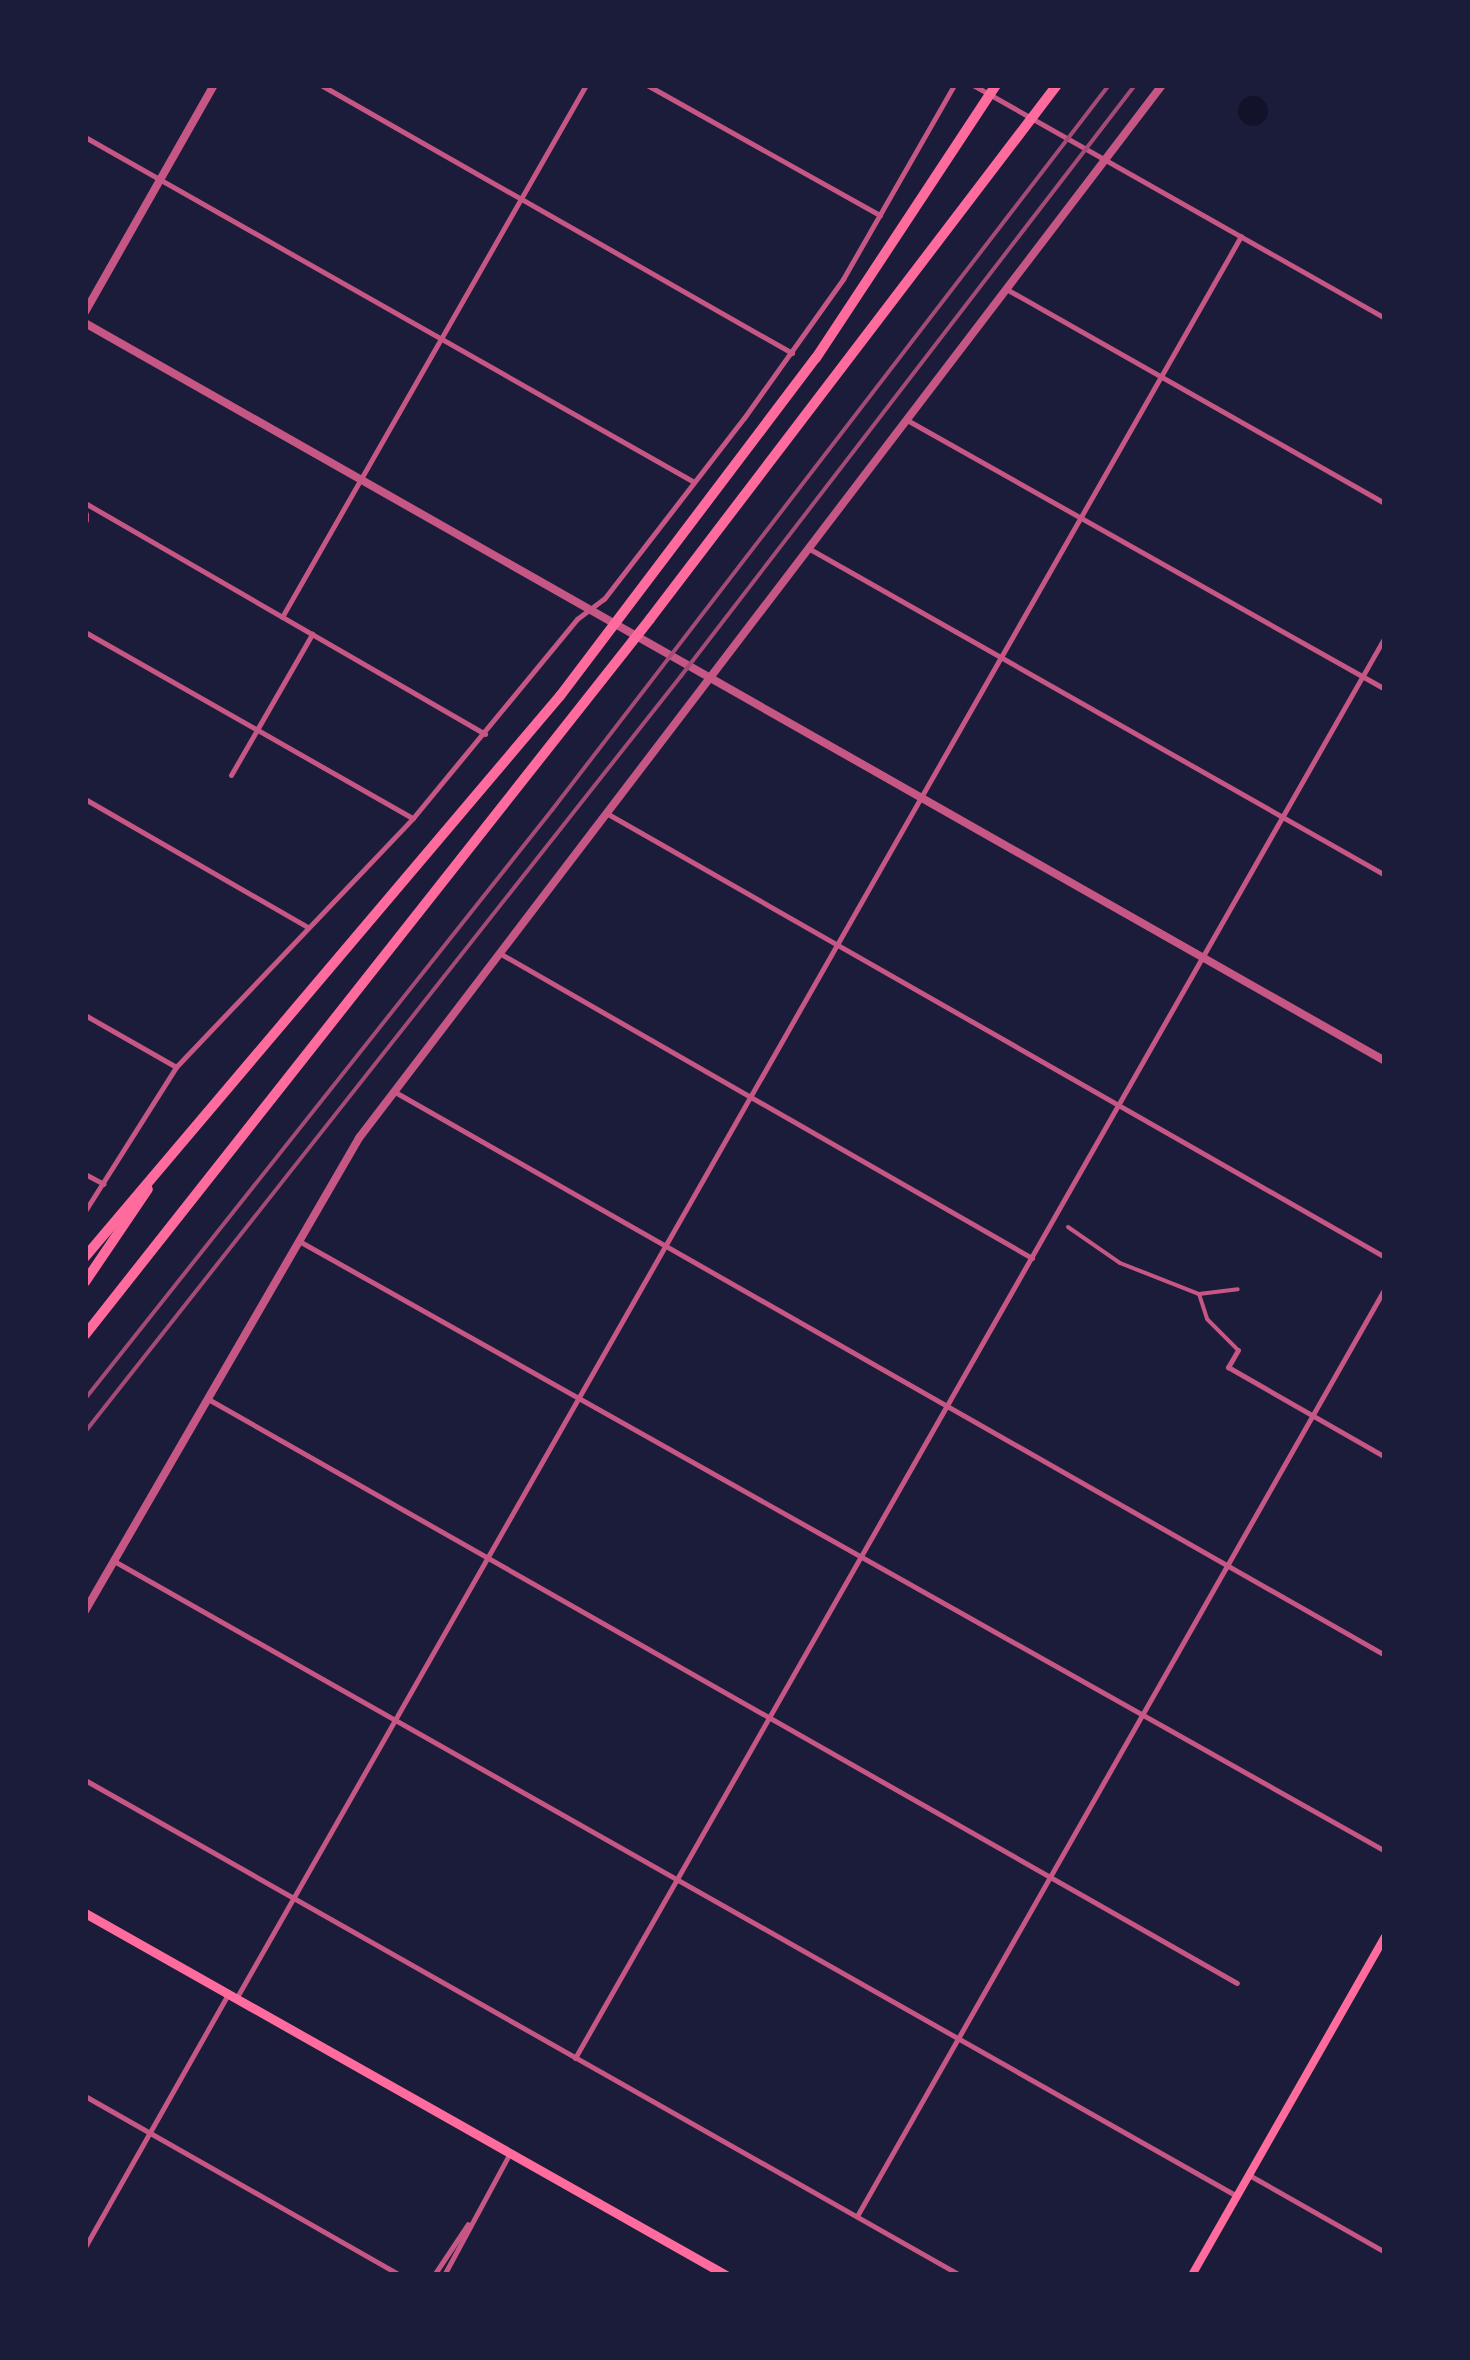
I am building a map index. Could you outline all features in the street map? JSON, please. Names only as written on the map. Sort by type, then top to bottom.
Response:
[{"type":"highway","points":[[85,1256],[560,696],[816,358],[996,85]]},
{"type":"highway","points":[[85,1335],[650,620],[1057,85]]},
{"type":"highway","points":[[85,1282],[161,1167]]},
{"type":"highway","points":[[85,1325],[104,1311]]},
{"type":"main road","points":[[85,1913],[726,2275]]},
{"type":"main road","points":[[1192,2275],[1385,1937]]},
{"type":"street","points":[[85,312],[214,85]]},
{"type":"street","points":[[321,85],[793,353]]},
{"type":"street","points":[[282,617],[586,85]]},
{"type":"street","points":[[647,85],[880,215]]},
{"type":"street","points":[[85,1211],[176,1066],[413,818],[694,482],[793,353],[880,215],[954,85]]},
{"type":"street","points":[[85,1611],[299,1241],[393,1091],[1102,157],[1162,85]]},
{"type":"street","points":[[974,86],[1385,318]]},
{"type":"street","points":[[85,136],[694,482]]},
{"type":"street","points":[[85,2247],[395,1720],[1241,236]]},
{"type":"street","points":[[1005,288],[1385,503]]},
{"type":"street","points":[[85,323],[1385,1061]]},
{"type":"street","points":[[904,418],[1385,689]]},
{"type":"street","points":[[85,503],[485,734]]},
{"type":"street","points":[[808,548],[1385,875]]},
{"type":"street","points":[[85,632],[413,818]]},
{"type":"street","points":[[230,775],[312,634]]},
{"type":"street","points":[[575,2058],[1385,637]]},
{"type":"street","points":[[85,799],[308,927]]},
{"type":"street","points":[[606,813],[1385,1257]]},
{"type":"street","points":[[499,952],[1032,1258]]},
{"type":"street","points":[[85,1015],[176,1066]]},
{"type":"street","points":[[393,1091],[1385,1655]]},
{"type":"street","points":[[85,1174],[104,1184]]},
{"type":"street","points":[[1068,1227],[1120,1263],[1200,1294],[1238,1289]]},
{"type":"street","points":[[299,1241],[1385,1852]]},
{"type":"street","points":[[856,2216],[1385,1288]]},
{"type":"street","points":[[1200,1294],[1206,1319],[1238,1350],[1228,1367],[1385,1457]]},
{"type":"street","points":[[208,1398],[1237,1983]]},
{"type":"street","points":[[114,1561],[1237,2196]]},
{"type":"street","points":[[85,1780],[960,2275]]},
{"type":"street","points":[[85,2096],[400,2275]]},
{"type":"street","points":[[444,2275],[510,2153]]},
{"type":"street","points":[[1249,2175],[1385,2252]]},
{"type":"street","points":[[434,2275],[470,2223]]},
{"type":"shaded area","points":[[1253,96],[1267,105],[1268,111],[1259,125],[1253,126],[1239,117],[1238,111],[1247,97]]},
{"type":"railway","points":[[85,1399],[552,810],[1109,85]]},
{"type":"railway","points":[[85,1432],[681,676],[1135,85]]}]
